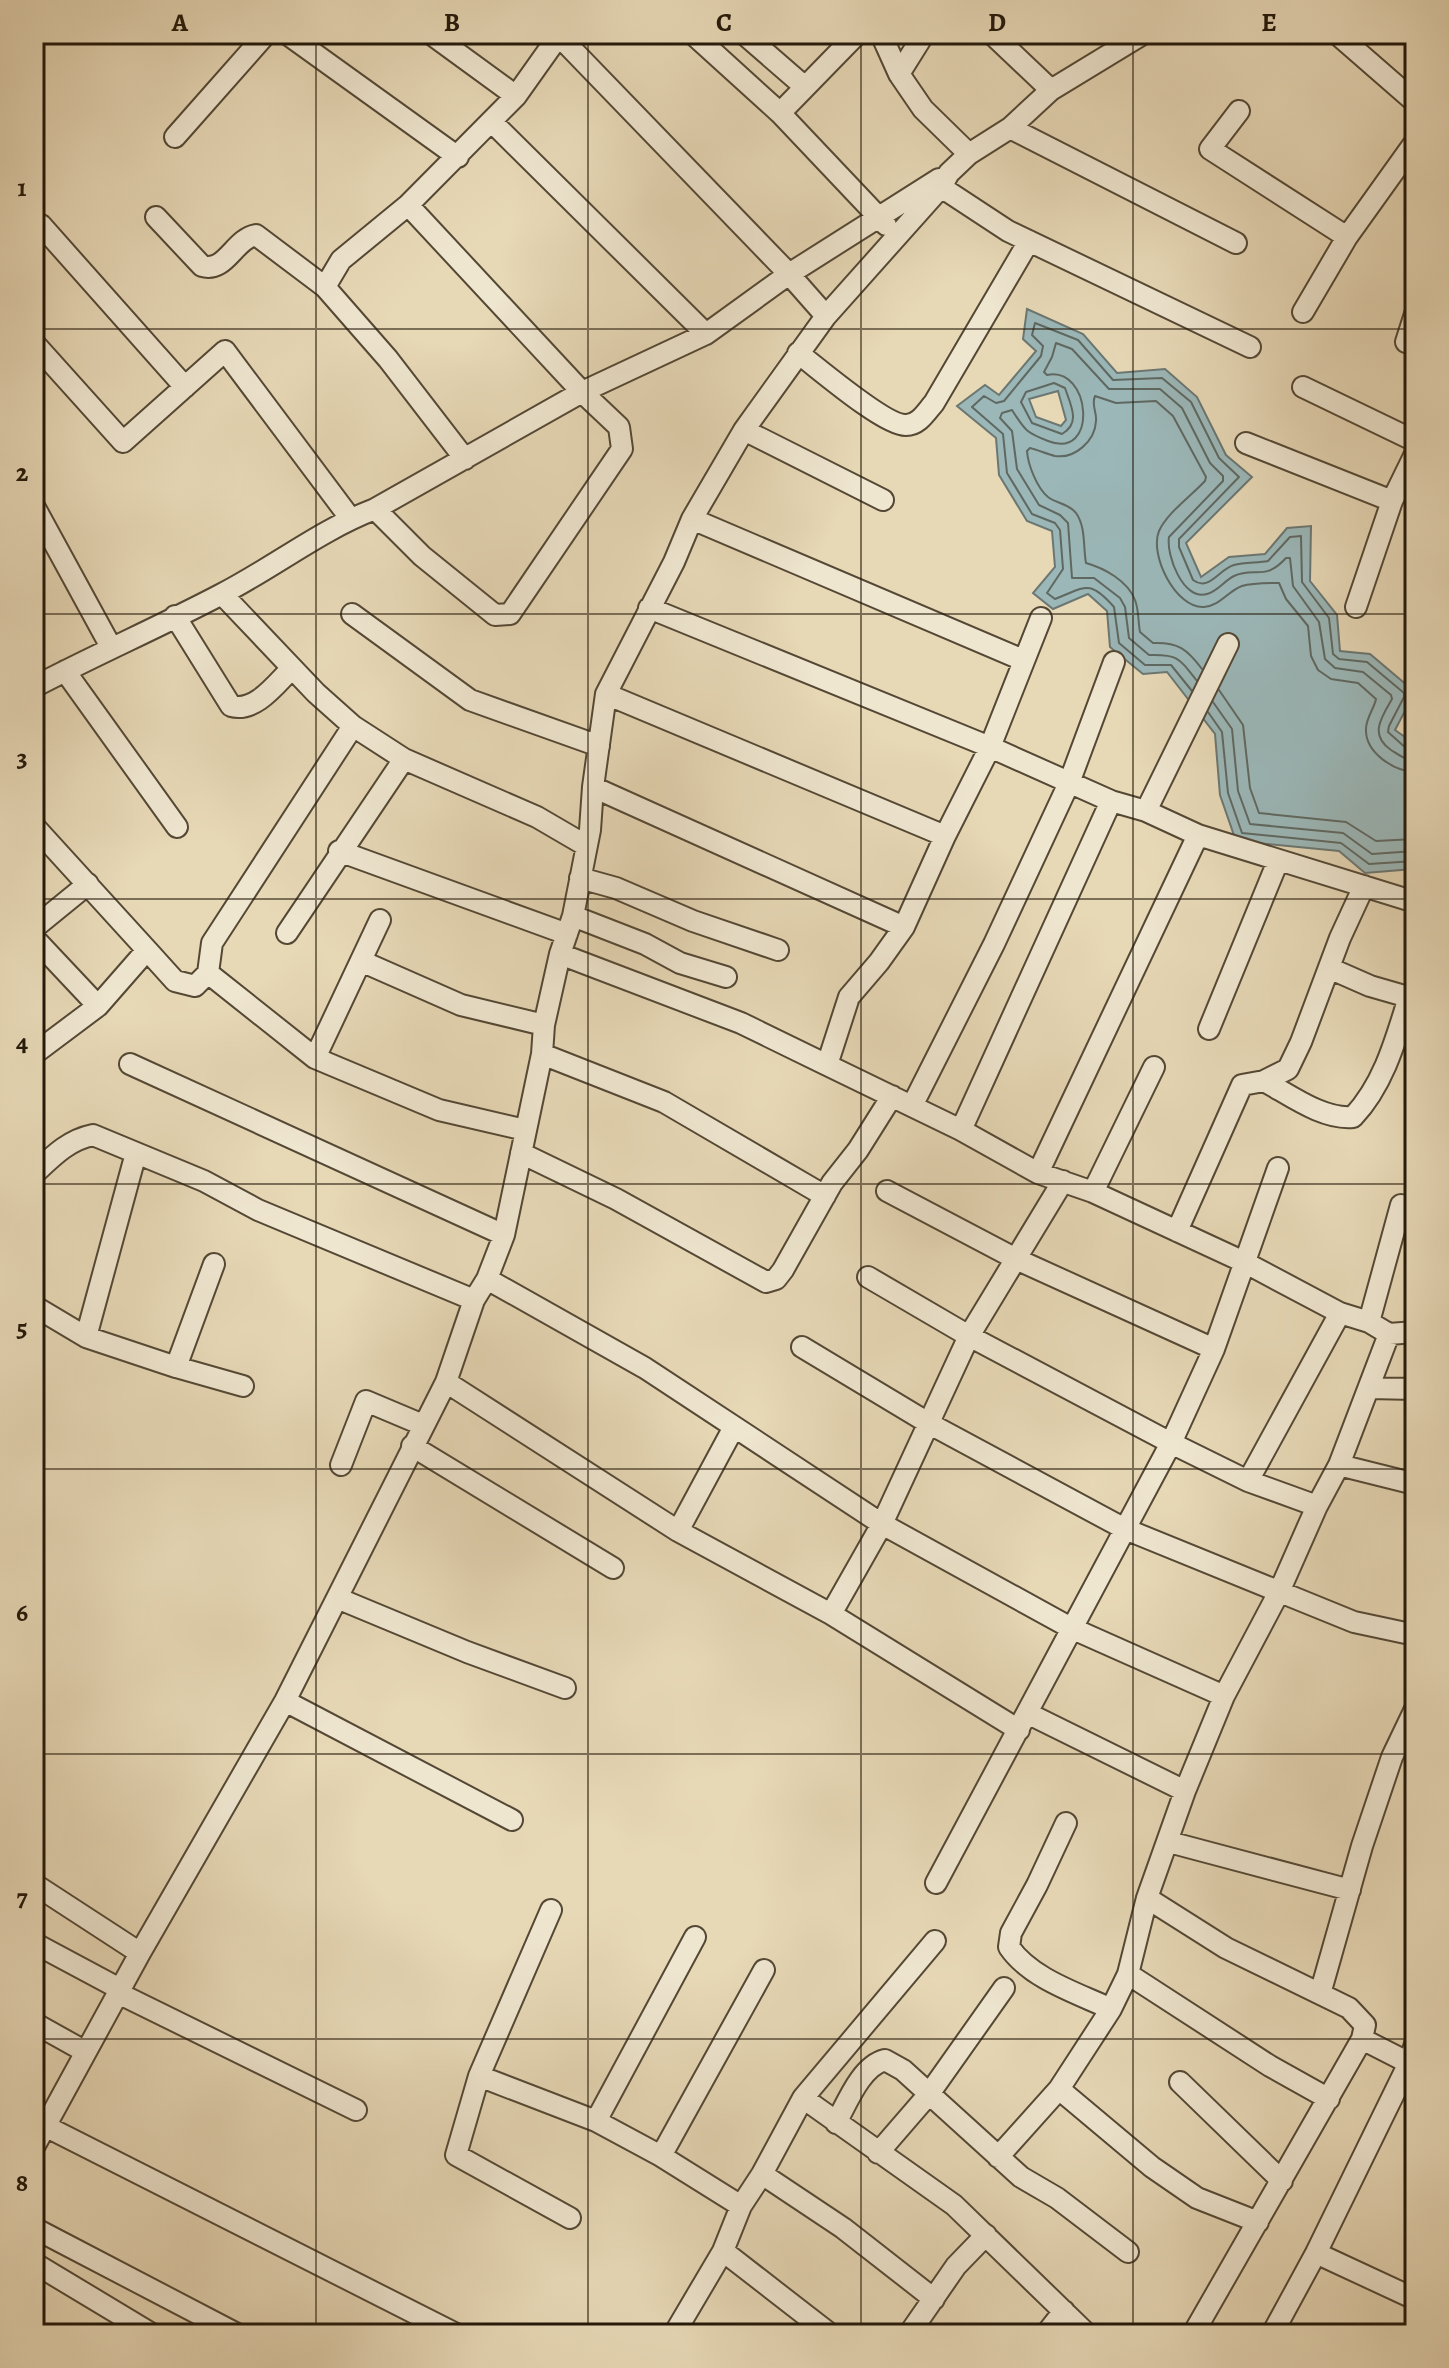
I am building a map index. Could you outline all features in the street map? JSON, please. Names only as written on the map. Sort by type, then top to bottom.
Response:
[{"type":"street","points":[[175,137],[266,34]]},
{"type":"street","points":[[287,34],[458,157]]},
{"type":"street","points":[[431,34],[516,96]]},
{"type":"street","points":[[693,34],[780,113],[896,237]]},
{"type":"street","points":[[744,34],[805,87]]},
{"type":"street","points":[[780,113],[857,34]]},
{"type":"street","points":[[881,34],[899,74],[923,109],[969,154]]},
{"type":"street","points":[[899,74],[924,34]]},
{"type":"street","points":[[992,34],[1051,90]]},
{"type":"street","points":[[34,2147],[140,1953],[285,1701],[446,1382],[474,1300],[487,1279],[504,1235],[542,1054],[544,1025],[590,830],[606,694],[674,562],[692,519],[744,430],[826,316],[969,154],[1010,128],[1051,90],[1143,34]]},
{"type":"street","points":[[325,287],[341,260],[408,205],[492,122],[516,96],[559,35],[826,316]]},
{"type":"street","points":[[1347,37],[1415,102]]},
{"type":"street","points":[[1239,111],[1210,149],[1347,237]]},
{"type":"street","points":[[492,122],[706,334]]},
{"type":"street","points":[[1010,128],[1236,243]]},
{"type":"street","points":[[1303,312],[1347,237],[1415,142]]},
{"type":"street","points":[[34,687],[222,594],[350,518],[375,509],[582,392],[706,334],[789,274],[878,216],[945,180]]},
{"type":"street","points":[[945,180],[1029,241],[1250,347]]},
{"type":"street","points":[[375,509],[422,556],[495,615],[510,614],[622,449],[619,427],[582,392],[408,205]]},
{"type":"street","points":[[156,217],[202,266],[210,269],[220,265],[248,237],[256,235],[325,287],[388,359],[465,459]]},
{"type":"street","points":[[41,225],[185,387]]},
{"type":"street","points":[[798,353],[874,411],[897,424],[909,426],[919,421],[934,403],[1029,241]]},
{"type":"street","points":[[1406,342],[1415,314]]},
{"type":"street","points":[[34,343],[123,442],[225,351],[350,518]]},
{"type":"street","points":[[1303,387],[1415,441]]},
{"type":"street","points":[[744,430],[883,500]]},
{"type":"street","points":[[1246,443],[1392,501]]},
{"type":"street","points":[[1356,607],[1392,501],[1415,454]]},
{"type":"street","points":[[34,506],[111,647]]},
{"type":"street","points":[[692,519],[1023,660]]},
{"type":"street","points":[[222,594],[292,668],[353,726],[404,759],[537,817],[585,845]]},
{"type":"street","points":[[649,608],[1198,835],[1415,902]]},
{"type":"street","points":[[352,614],[470,700],[599,746]]},
{"type":"street","points":[[175,616],[231,706],[241,709],[254,704],[292,668]]},
{"type":"street","points":[[827,1065],[849,997],[904,927],[990,747],[1041,618]]},
{"type":"street","points":[[1146,811],[1228,644]]},
{"type":"street","points":[[912,1106],[994,944],[1069,783],[1114,662]]},
{"type":"street","points":[[65,671],[177,827]]},
{"type":"street","points":[[606,694],[945,836]]},
{"type":"street","points":[[34,826],[175,981],[195,986],[208,973],[212,943],[353,726]]},
{"type":"street","points":[[287,933],[339,851],[404,759]]},
{"type":"street","points":[[593,787],[904,927]]},
{"type":"street","points":[[961,1130],[1111,801]]},
{"type":"street","points":[[1038,1173],[1198,835]]},
{"type":"street","points":[[339,851],[570,925],[645,944],[680,963],[726,977]]},
{"type":"street","points":[[1209,1029],[1278,861]]},
{"type":"street","points":[[580,878],[616,888],[693,921],[778,950]]},
{"type":"street","points":[[34,928],[88,884]]},
{"type":"street","points":[[1177,1231],[1242,1085],[1264,1081],[1288,1069],[1364,886]]},
{"type":"street","points":[[315,1058],[380,920]]},
{"type":"street","points":[[34,938],[98,1006]]},
{"type":"street","points":[[34,1054],[98,1006],[147,950]]},
{"type":"street","points":[[560,954],[741,1023],[961,1130],[1038,1173],[1093,1192],[1244,1262],[1340,1313],[1369,1322],[1389,1334],[1415,1332]]},
{"type":"street","points":[[361,961],[461,1005],[544,1025]]},
{"type":"street","points":[[1264,1081],[1319,1110],[1341,1118],[1353,1117],[1362,1108],[1388,1063],[1412,998],[1370,986],[1329,968]]},
{"type":"street","points":[[208,973],[315,1058],[439,1110],[525,1130]]},
{"type":"street","points":[[542,1054],[664,1102],[825,1196]]},
{"type":"street","points":[[130,1064],[173,1081],[277,1133],[504,1235]]},
{"type":"street","points":[[1093,1192],[1154,1067]]},
{"type":"street","points":[[521,1153],[616,1199],[766,1282],[776,1279],[783,1270],[825,1196],[892,1096]]},
{"type":"street","points":[[34,1174],[63,1147],[81,1137],[93,1135],[204,1181],[258,1210],[474,1300]]},
{"type":"street","points":[[86,1337],[136,1153]]},
{"type":"street","points":[[936,1883],[1171,1443],[1214,1349],[1278,1168]]},
{"type":"street","points":[[831,1614],[882,1524],[969,1336],[1063,1181]]},
{"type":"street","points":[[887,1191],[1016,1259],[1214,1349]]},
{"type":"street","points":[[1369,1322],[1401,1205]]},
{"type":"street","points":[[176,1367],[214,1264]]},
{"type":"street","points":[[868,1277],[969,1336],[1171,1443],[1248,1481],[1317,1506]]},
{"type":"street","points":[[487,1279],[645,1368],[882,1524],[1071,1628],[1224,1696]]},
{"type":"street","points":[[34,1306],[86,1337],[243,1386]]},
{"type":"street","points":[[1248,1481],[1340,1313]]},
{"type":"street","points":[[998,2157],[1059,2089],[1111,2009],[1128,1974],[1147,1898],[1185,1791],[1224,1696],[1279,1592],[1339,1465],[1389,1334]]},
{"type":"street","points":[[802,1347],[930,1424],[1125,1529],[1354,1622],[1415,1635]]},
{"type":"street","points":[[446,1382],[678,1531],[1023,1722],[1185,1791]]},
{"type":"street","points":[[1369,1388],[1415,1389]]},
{"type":"street","points":[[341,1465],[366,1401],[423,1425]]},
{"type":"street","points":[[678,1531],[734,1427]]},
{"type":"street","points":[[412,1446],[613,1568]]},
{"type":"street","points":[[1339,1465],[1415,1484]]},
{"type":"street","points":[[337,1598],[467,1652],[565,1688]]},
{"type":"street","points":[[285,1701],[512,1820]]},
{"type":"street","points":[[1320,1994],[1392,1757],[1415,1709]]},
{"type":"street","points":[[1066,1823],[1011,1933],[1009,1947],[1018,1960],[1031,1970],[1111,2009]]},
{"type":"street","points":[[1169,1842],[1350,1890]]},
{"type":"street","points":[[34,1884],[140,1953]]},
{"type":"street","points":[[1147,1898],[1226,1948],[1349,2008],[1365,2025],[1362,2039],[1329,2099],[1193,2334]]},
{"type":"street","points":[[551,1910],[479,2076],[456,2155],[570,2218]]},
{"type":"street","points":[[596,2121],[695,1937]]},
{"type":"street","points":[[676,2333],[723,2251],[741,2206],[803,2098],[935,1941]]},
{"type":"street","points":[[34,1943],[119,1991],[356,2110]]},
{"type":"street","points":[[661,2156],[764,1970]]},
{"type":"street","points":[[1128,1974],[1270,2066],[1329,2099]]},
{"type":"street","points":[[878,2153],[929,2094],[1004,1988]]},
{"type":"street","points":[[34,2023],[86,2052]]},
{"type":"street","points":[[1272,2334],[1413,2058],[1362,2039]]},
{"type":"street","points":[[836,2123],[862,2079],[877,2062],[885,2060],[903,2070],[1021,2177],[1057,2198],[1128,2252]]},
{"type":"street","points":[[479,2076],[596,2121],[661,2156],[741,2206]]},
{"type":"street","points":[[1180,2082],[1282,2181]]},
{"type":"street","points":[[1059,2089],[1152,2167],[1197,2198],[1258,2222]]},
{"type":"street","points":[[803,2098],[954,2205],[1087,2334]]},
{"type":"street","points":[[45,2126],[456,2334]]},
{"type":"street","points":[[762,2174],[843,2228],[934,2299]]},
{"type":"street","points":[[34,2228],[237,2334]]},
{"type":"street","points":[[909,2334],[956,2266],[986,2235]]},
{"type":"street","points":[[723,2251],[830,2334]]},
{"type":"street","points":[[1316,2253],[1415,2299]]},
{"type":"street","points":[[34,2263],[152,2334]]},
{"type":"street","points":[[1046,2334],[1064,2311]]},
{"type":"water","points":[[1027,309],[1083,334],[1117,373],[1165,369],[1197,397],[1226,455],[1252,477],[1186,543],[1201,577],[1229,557],[1265,554],[1287,528],[1311,526],[1310,581],[1337,615],[1340,651],[1370,654],[1415,692],[1395,730],[1415,744],[1413,869],[1365,873],[1339,851],[1236,841],[1220,795],[1215,734],[1167,672],[1143,674],[1110,647],[1107,611],[1088,594],[1053,609],[1033,593],[1055,567],[1052,531],[1027,521],[999,475],[996,438],[957,406],[985,385],[999,395],[1036,351],[1023,339]],"holes":[[[1058,391],[1066,420],[1061,426],[1036,417],[1029,399]]]}]
